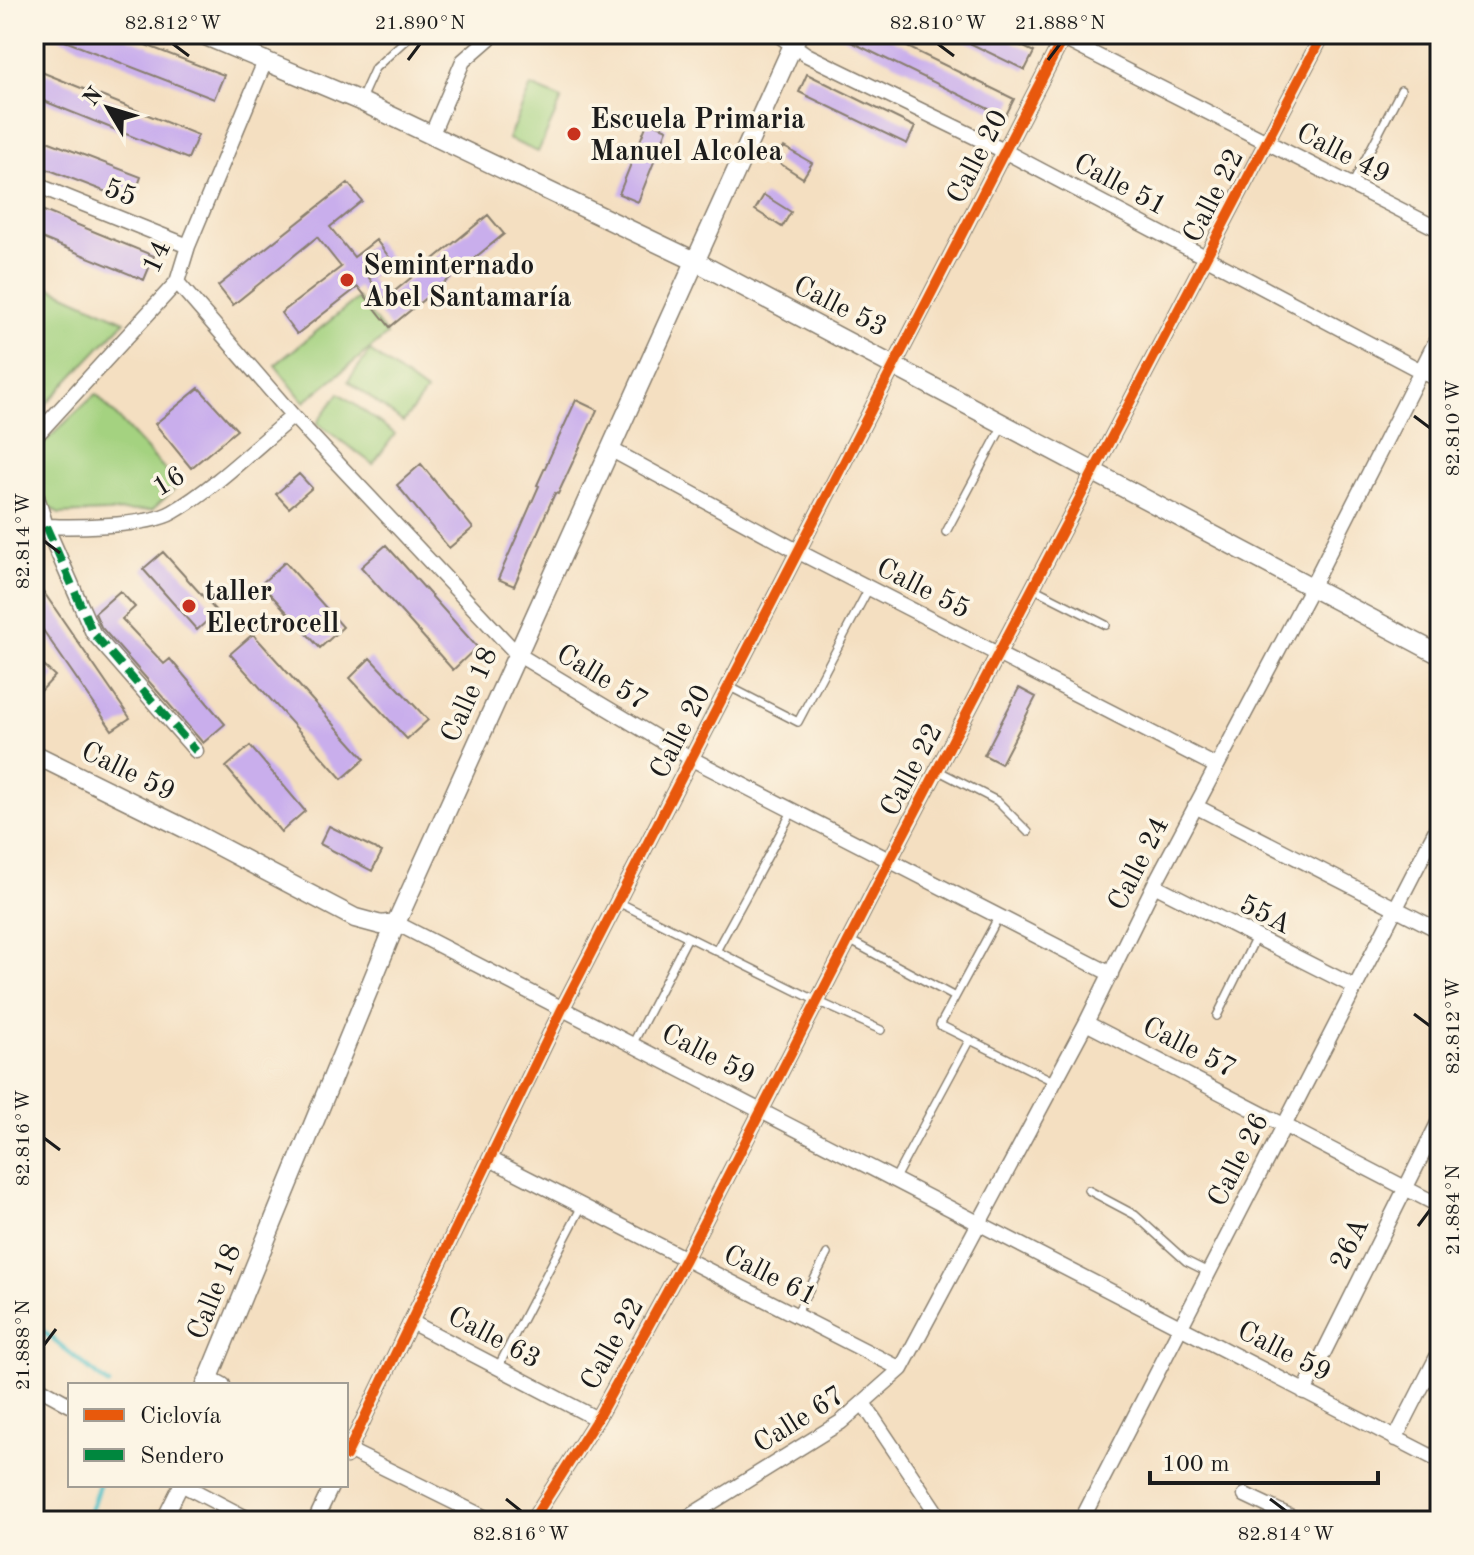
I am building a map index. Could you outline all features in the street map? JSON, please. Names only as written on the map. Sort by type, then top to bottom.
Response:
[{"type":"street","points":[[431,136],[463,61],[494,34]]},
{"type":"street","name":"Calle 22","points":[[532,1521],[597,1419],[685,1259],[890,860],[1323,34]]},
{"type":"street","name":"Calle 49","points":[[1061,35],[1440,230]]},
{"type":"street","name":"Calle 20","points":[[348,1450],[562,1009],[1006,152],[1061,35]]},
{"type":"street","name":"Calle 53","points":[[210,36],[360,101],[695,261],[1440,655]]},
{"type":"street","name":"Calle 51","points":[[789,37],[807,55],[1006,152],[1440,381]]},
{"type":"street","name":"Calle 18","points":[[212,1382],[396,923],[695,261],[789,37]]},
{"type":"street","name":"14","points":[[34,438],[177,282],[188,246],[266,59]]},
{"type":"street","name":"55","points":[[34,184],[188,246]]},
{"type":"street","name":"Calle 57","points":[[177,282],[293,416],[517,654],[692,759],[1111,974]]},
{"type":"street","name":"Calle 24","points":[[863,1403],[901,1369],[1086,1023],[1154,885],[1311,588],[1440,333]]},
{"type":"street","name":"16","points":[[40,526],[133,523],[171,514],[230,470],[293,416]]},
{"type":"street","name":"Calle 55","points":[[610,449],[799,552],[1216,766]]},
{"type":"street","points":[[34,487],[40,526],[93,633],[196,751]]},
{"type":"street","name":"Calle 59","points":[[34,754],[355,918],[381,925],[396,923],[1440,1461]]},
{"type":"street","points":[[1195,806],[1440,931]]},
{"type":"street","name":"Calle 26","points":[[1081,1521],[1440,822]]},
{"type":"street","name":"55A","points":[[1154,885],[1355,987]]},
{"type":"street","name":"Calle 57","points":[[1086,1023],[1440,1206]]},
{"type":"street","name":"26A","points":[[1304,1392],[1440,1119]]},
{"type":"street","name":"Calle 61","points":[[490,1159],[901,1369]]},
{"type":"street","name":"Calle 63","points":[[411,1322],[597,1419]]},
{"type":"street","points":[[1395,1439],[1440,1351]]},
{"type":"street","points":[[34,1385],[68,1404]]},
{"type":"street","name":"Calle 67","points":[[682,1521],[841,1422],[863,1403],[942,1521]]},
{"type":"street","points":[[348,1452],[492,1521]]},
{"type":"street","points":[[163,1521],[181,1487]]},
{"type":"street","points":[[186,1487],[252,1521]]},
{"type":"street","points":[[315,1521],[331,1487]]},
{"type":"street","points":[[1245,1495],[1300,1521]]},
{"type":"lane","points":[[360,101],[375,68],[412,34]]},
{"type":"lane","points":[[1352,185],[1401,90]]},
{"type":"lane","points":[[946,532],[1003,425]]},
{"type":"lane","points":[[730,687],[798,722],[869,588]]},
{"type":"lane","points":[[1033,588],[1106,625]]},
{"type":"lane","points":[[937,770],[997,801],[1028,832]]},
{"type":"lane","points":[[716,951],[793,810]]},
{"type":"lane","points":[[618,902],[881,1030]]},
{"type":"lane","points":[[999,916],[940,1025],[1055,1082]]},
{"type":"lane","points":[[632,1045],[688,937]]},
{"type":"lane","points":[[1217,1016],[1256,937]]},
{"type":"lane","points":[[849,940],[955,997]]},
{"type":"lane","points":[[894,1180],[970,1039]]},
{"type":"lane","points":[[1088,1190],[1135,1215],[1186,1261],[1208,1272]]},
{"type":"lane","points":[[498,1367],[582,1206]]},
{"type":"lane","points":[[796,1315],[827,1254]]},
{"type":"green space","points":[[531,86],[562,99],[538,152],[508,139]]},
{"type":"green space","points":[[34,280],[125,321],[34,417]]},
{"type":"green space","points":[[358,298],[387,335],[304,402],[275,365]]},
{"type":"green space","points":[[370,351],[426,392],[403,422],[348,381]]},
{"type":"green space","points":[[339,393],[395,434],[373,464],[317,423]]},
{"type":"green space","points":[[96,394],[179,485],[152,510],[59,514],[44,502],[34,452]]},
{"type":"building","points":[[47,34],[117,34],[224,75],[214,99]]},
{"type":"building","points":[[835,34],[881,34],[1014,99],[1005,117]]},
{"type":"building","points":[[951,34],[997,34],[1034,52],[1025,70]]},
{"type":"building","points":[[34,69],[198,135],[188,159],[34,97]]},
{"type":"building","points":[[807,74],[915,127],[907,144],[799,92]]},
{"type":"building","points":[[648,121],[667,129],[638,202],[619,194]]},
{"type":"building","points":[[34,136],[141,177],[132,202],[34,164]]},
{"type":"building","points":[[784,147],[812,163],[803,178],[776,161]]},
{"type":"building","points":[[348,183],[362,201],[330,227],[354,257],[376,240],[392,261],[369,278],[385,299],[488,215],[504,234],[390,327],[358,287],[297,334],[281,313],[341,267],[317,237],[233,305],[218,286]]},
{"type":"building","points":[[764,195],[791,212],[782,227],[755,210]]},
{"type":"building","points":[[34,207],[154,256],[144,280],[34,235]]},
{"type":"building","points":[[199,388],[237,430],[191,468],[155,424]]},
{"type":"building","points":[[576,400],[597,410],[558,494],[555,493],[514,586],[498,579]]},
{"type":"building","points":[[421,464],[473,528],[449,548],[397,485]]},
{"type":"building","points":[[299,474],[312,488],[289,508],[276,494]]},
{"type":"building","points":[[386,545],[477,647],[453,670],[361,567]]},
{"type":"building","points":[[163,552],[217,612],[197,630],[143,569]]},
{"type":"building","points":[[285,562],[343,627],[320,648],[261,584]]},
{"type":"building","points":[[34,578],[130,718],[112,730],[34,617]]},
{"type":"building","points":[[120,591],[135,607],[122,619],[164,664],[170,659],[225,724],[203,743],[101,627],[95,613]]},
{"type":"building","points":[[253,634],[365,759],[342,779],[230,654]]},
{"type":"building","points":[[34,657],[55,676],[41,691],[34,684]]},
{"type":"building","points":[[370,658],[428,720],[407,739],[350,678]]},
{"type":"building","points":[[1019,688],[1036,697],[1001,764],[984,755]]},
{"type":"building","points":[[250,746],[305,811],[281,832],[226,767]]},
{"type":"building","points":[[329,826],[382,852],[372,871],[320,844]]},
{"type":"waterway","points":[[34,1324],[107,1383]]},
{"type":"waterway","points":[[87,1521],[98,1487]]},
{"type":"marked path","points":[[46,526],[93,633],[196,751]]},
{"type":"cycle path","points":[[348,1452],[562,1009],[1065,34]]},
{"type":"cycle path","points":[[532,1521],[597,1419],[685,1259],[890,860],[1323,34]]},
{"type":"place","name":"Escuela Primaria Manuel Alcolea","points":[[574,134]]},
{"type":"place","name":"Seminternado Abel Santamaría","points":[[347,280]]},
{"type":"place","name":"taller Electrocell","points":[[189,606]]}]
